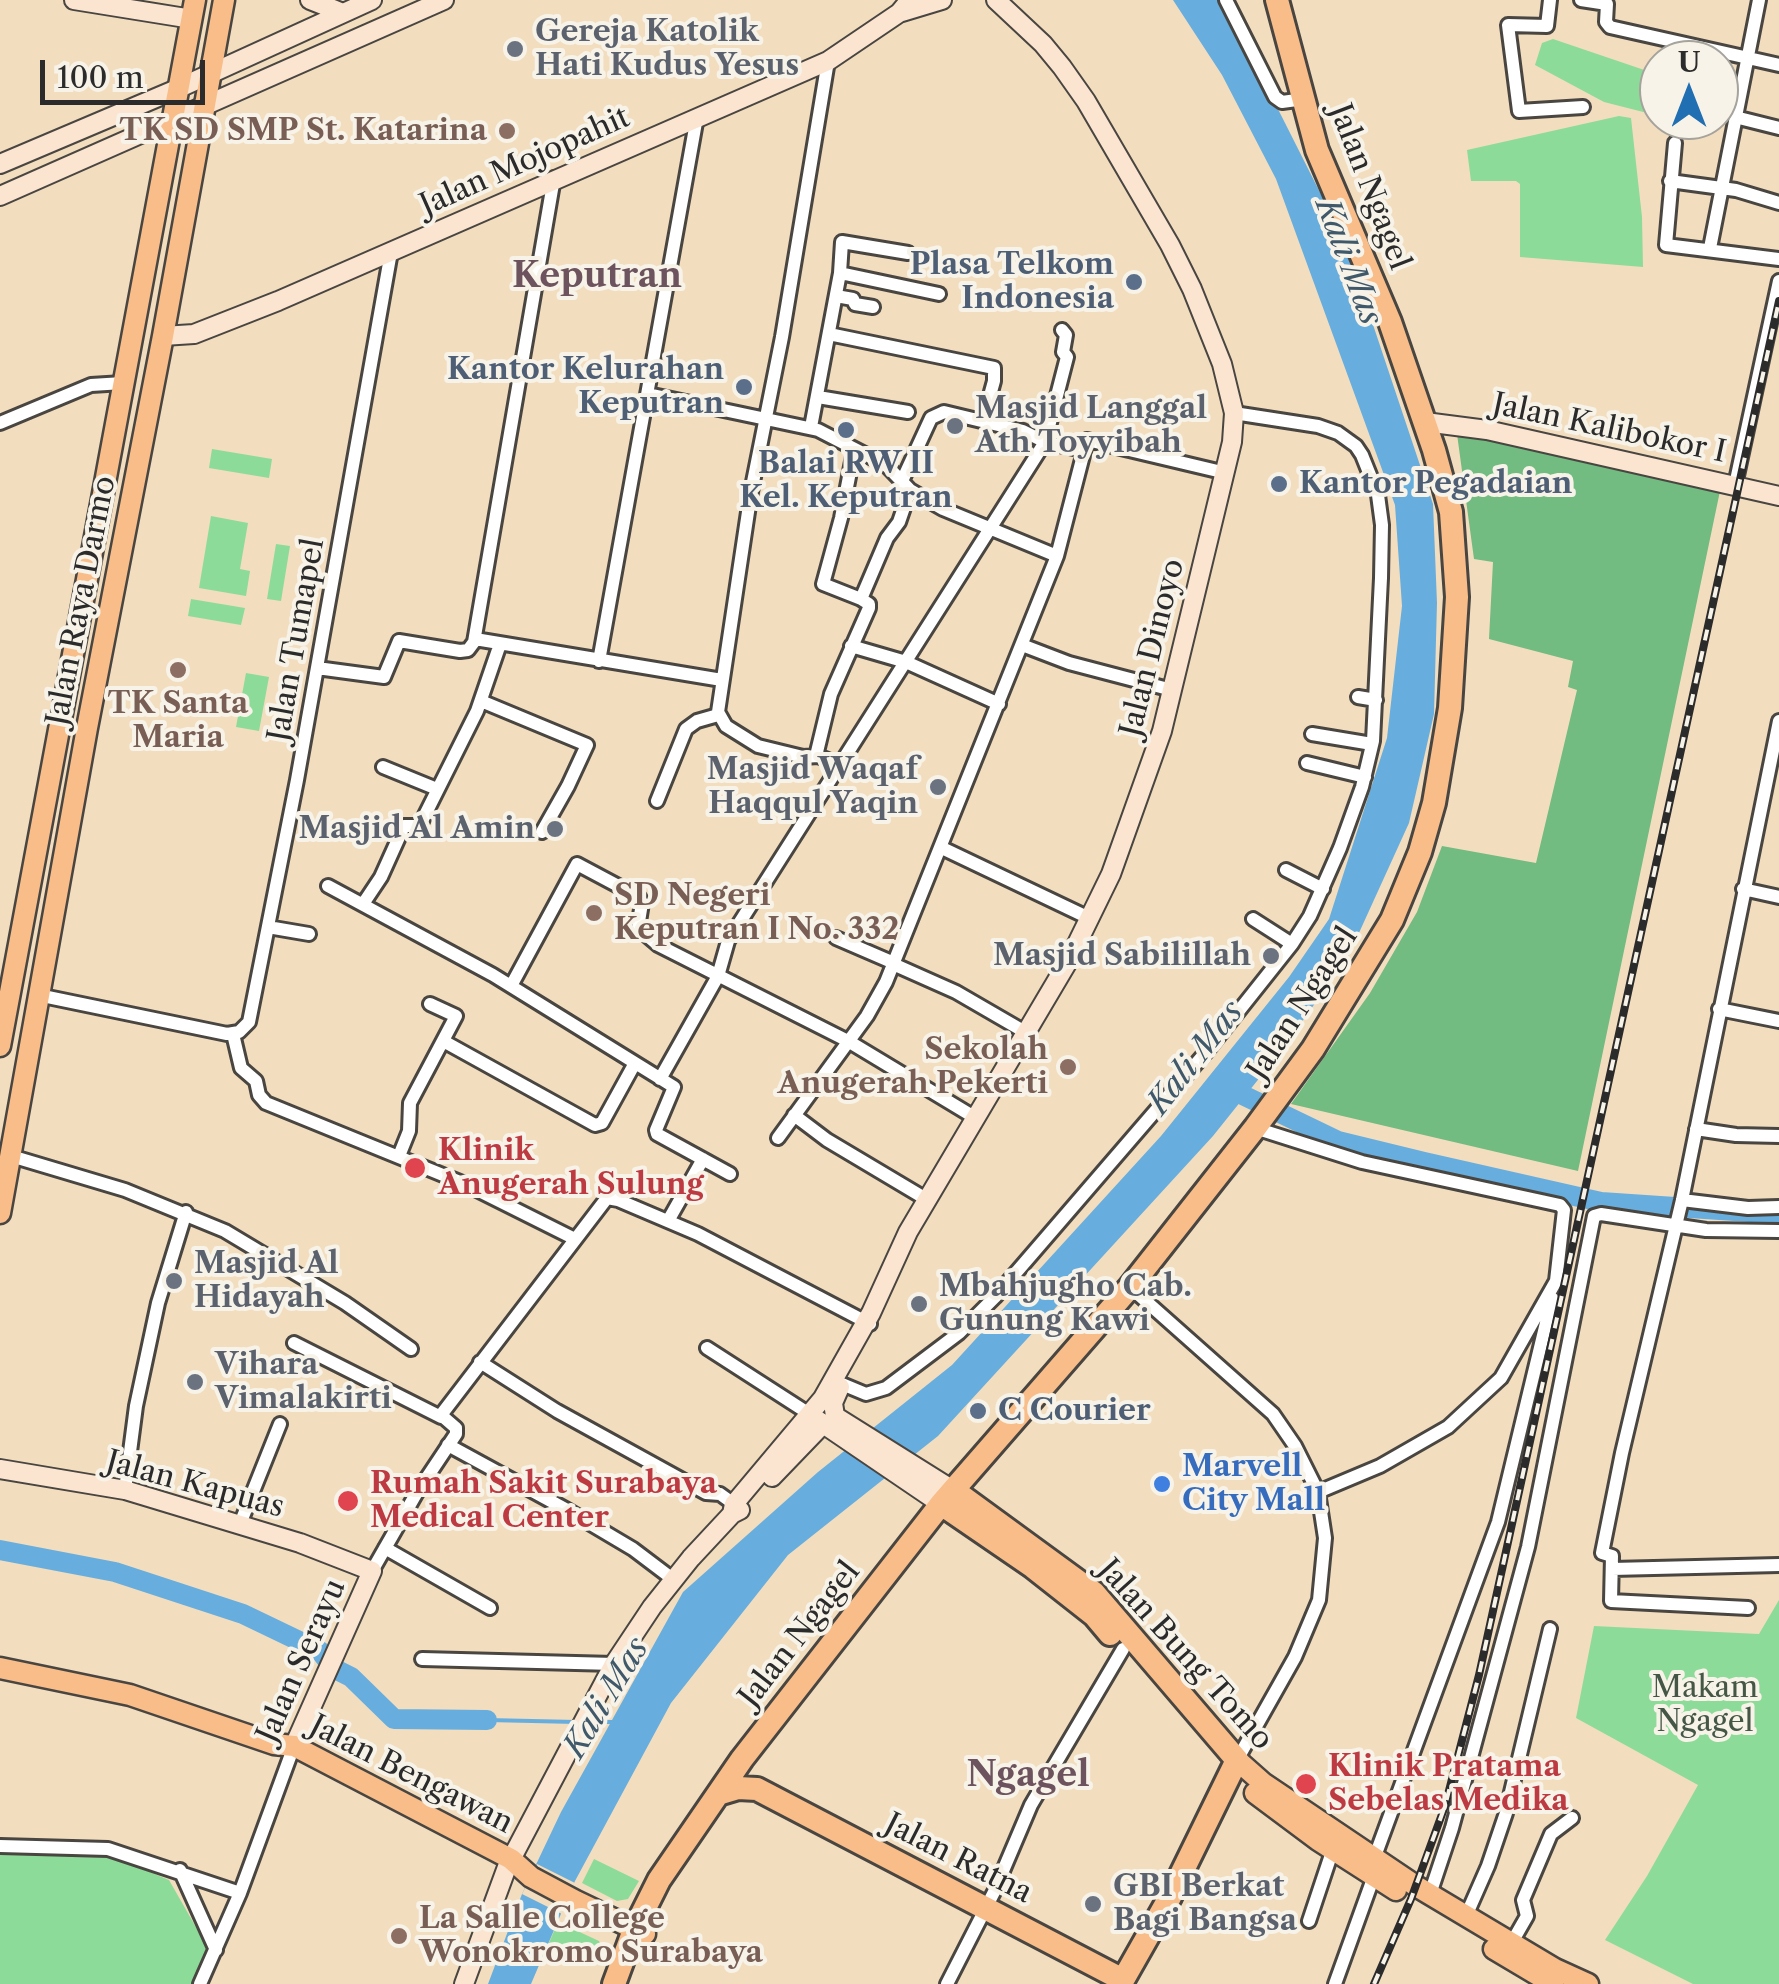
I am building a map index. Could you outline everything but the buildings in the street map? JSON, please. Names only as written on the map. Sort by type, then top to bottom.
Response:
[{"type":"highway","name":"Jalan Ngagel","points":[[614,1984],[665,1884],[667,1870],[742,1759],[947,1497],[1130,1287],[1276,1100],[1340,1009],[1392,920],[1420,852],[1434,803],[1456,647],[1451,512],[1425,422],[1374,280],[1317,150],[1277,0]]},
{"type":"highway","name":"Jalan Bung Tomo","points":[[947,1497],[1084,1607],[1234,1767]]},
{"type":"highway","name":"Jalan Bung Tomo","points":[[947,1497],[1094,1594],[1234,1767]]},
{"type":"highway","points":[[718,1794],[758,1788],[742,1759]]},
{"type":"highway","points":[[1127,1982],[1234,1767]]},
{"type":"highway","name":"Jalan Ratna","points":[[758,1788],[1127,1982]]},
{"type":"highway","name":"Jalan Ngagel","points":[[624,1984],[640,1932]]},
{"type":"main road","points":[[74,0],[194,9]]},
{"type":"main road","name":"Jalan Raya Darmo","points":[[0,1213],[224,0]]},
{"type":"main road","points":[[310,0],[343,13]]},
{"type":"main road","points":[[0,164],[372,0]]},
{"type":"main road","points":[[0,196],[444,0]]},
{"type":"main road","name":"Jalan Mojopahit","points":[[163,336],[194,334],[392,252],[828,61],[905,6],[942,0]]},
{"type":"main road","name":"Jalan Dinoyo","points":[[828,1423],[869,1319],[926,1199],[1069,960],[1111,874],[1144,787],[1172,690],[1226,473],[1234,413],[1222,364],[1204,317],[1165,235],[1062,67],[996,0]]},
{"type":"main road","name":"Jalan Raya Darmo","points":[[0,1046],[5,999],[194,9]]},
{"type":"main road","name":"Jalan Kalibokor I","points":[[1425,422],[1469,426],[1779,496]]},
{"type":"main road","points":[[66,691],[77,700],[94,697]]},
{"type":"main road","points":[[59,725],[71,715],[83,718],[87,728]]},
{"type":"main road","name":"Jalan Dinoyo","points":[[828,1423],[869,1319]]},
{"type":"main road","points":[[464,1984],[614,1664],[674,1580],[736,1509],[828,1423]]},
{"type":"main road","name":"Jalan Bung Tomo","points":[[828,1423],[947,1497]]},
{"type":"main road","name":"Jalan Kapuas","points":[[0,1469],[125,1490],[240,1524],[372,1571]]},
{"type":"main road","name":"Jalan Serayu","points":[[285,1749],[372,1571]]},
{"type":"main road","name":"Jalan Bengawan","points":[[0,1668],[130,1695],[285,1749],[640,1932]]},
{"type":"main road","name":"Jalan Bung Tomo","points":[[1234,1767],[1262,1783],[1374,1867],[1553,1980],[1588,1984]]},
{"type":"main road","name":"Jalan Bung Tomo","points":[[1234,1767],[1333,1849],[1430,1894],[1511,1944],[1553,1980]]},
{"type":"street","points":[[1226,0],[1274,97],[1282,102],[1304,99]]},
{"type":"street","points":[[1550,0],[1548,26],[1508,25],[1519,111],[1584,107]]},
{"type":"street","points":[[1580,0],[1607,4],[1606,22],[1610,28],[1779,64]]},
{"type":"street","points":[[1739,97],[1760,0]]},
{"type":"street","points":[[828,61],[718,715],[733,732],[758,746],[803,757],[816,756],[840,765]]},
{"type":"street","points":[[599,662],[697,116]]},
{"type":"street","points":[[1739,118],[1779,128]]},
{"type":"street","points":[[1710,248],[1732,140]]},
{"type":"street","points":[[1675,143],[1666,245],[1779,258]]},
{"type":"street","points":[[317,668],[384,678],[399,641],[463,651],[476,640],[554,178]]},
{"type":"street","points":[[1670,181],[1721,188],[1779,203]]},
{"type":"street","points":[[811,427],[840,273],[842,242],[908,253]]},
{"type":"street","name":"Jalan Tumapel","points":[[236,1033],[249,1022],[254,1009],[392,252]]},
{"type":"street","points":[[840,273],[939,294]]},
{"type":"street","points":[[1736,485],[1779,281]]},
{"type":"street","points":[[836,296],[872,307]]},
{"type":"street","points":[[660,1079],[718,976],[728,941],[1046,442],[1067,356],[1063,352],[1066,335],[1062,330]]},
{"type":"street","points":[[829,334],[994,368],[983,421]]},
{"type":"street","points":[[0,423],[92,384],[123,383]]},
{"type":"street","points":[[648,394],[811,427],[886,464],[906,486],[989,528],[1058,556]]},
{"type":"street","points":[[818,396],[908,412]]},
{"type":"street","points":[[862,599],[883,548],[899,522],[906,486],[933,416],[949,412],[1083,450]]},
{"type":"street","points":[[842,1384],[866,1394],[886,1388],[978,1315],[1207,1051],[1292,944],[1323,889],[1365,777],[1372,744],[1382,525],[1378,495],[1362,455],[1346,439],[1326,428],[1234,413]]},
{"type":"street","points":[[778,1138],[874,1004],[894,963],[1058,556],[1087,440],[1226,473]]},
{"type":"street","points":[[816,756],[831,694],[869,608],[862,599],[822,584],[842,518],[854,451]]},
{"type":"street","points":[[476,640],[722,680]]},
{"type":"street","points":[[363,904],[381,877],[404,826],[419,826],[456,757],[500,644]]},
{"type":"street","points":[[1022,645],[1069,663],[1172,690]]},
{"type":"street","points":[[851,646],[906,662],[999,704]]},
{"type":"street","points":[[1358,697],[1376,700]]},
{"type":"street","points":[[481,701],[587,744],[542,832]]},
{"type":"street","points":[[657,801],[686,729],[718,715]]},
{"type":"street","points":[[1748,1608],[1611,1601],[1612,1555],[1602,1554],[1679,1211],[1744,889],[1774,774],[1779,721]]},
{"type":"street","points":[[1312,734],[1372,744]]},
{"type":"street","points":[[1307,764],[1365,777]]},
{"type":"street","points":[[383,767],[437,790]]},
{"type":"street","points":[[942,848],[1089,918]]},
{"type":"street","points":[[511,986],[578,864],[639,897],[640,932],[674,955],[848,1040],[974,1117]]},
{"type":"street","points":[[1286,870],[1323,889]]},
{"type":"street","points":[[328,886],[511,986],[674,1088],[657,1134],[730,1174]]},
{"type":"street","points":[[1744,889],[1779,897]]},
{"type":"street","points":[[1253,920],[1292,944]]},
{"type":"street","points":[[268,927],[309,934]]},
{"type":"street","points":[[836,938],[956,992],[1025,1032]]},
{"type":"street","points":[[38,994],[236,1033],[241,1068],[256,1081],[259,1096],[266,1103],[465,1184],[574,1238]]},
{"type":"street","points":[[399,1156],[408,1135],[410,1103],[445,1042],[455,1014],[430,1004]]},
{"type":"street","points":[[1719,1009],[1779,1021]]},
{"type":"street","points":[[445,1042],[596,1125],[602,1124],[630,1061]]},
{"type":"street","points":[[794,1116],[926,1199]]},
{"type":"street","points":[[1258,1124],[1362,1162],[1563,1206],[1556,1281],[1498,1522],[1335,1984]]},
{"type":"street","points":[[1696,1129],[1779,1136]]},
{"type":"street","points":[[12,1156],[186,1212],[260,1249],[411,1349]]},
{"type":"street","points":[[668,1221],[703,1159]]},
{"type":"street","points":[[294,1343],[441,1417],[606,1198],[668,1221],[869,1319]]},
{"type":"street","points":[[1430,1894],[1452,1828],[1528,1547],[1594,1216],[1779,1207]]},
{"type":"street","points":[[1679,1211],[1779,1230]]},
{"type":"street","points":[[125,1490],[136,1406],[158,1303],[186,1212]]},
{"type":"street","points":[[1318,1492],[1380,1466],[1464,1414],[1505,1372],[1556,1281]]},
{"type":"street","points":[[1130,1287],[1259,1400],[1296,1446],[1318,1492],[1325,1538],[1320,1600],[1295,1658],[1234,1767]]},
{"type":"street","points":[[707,1348],[828,1423]]},
{"type":"street","points":[[480,1362],[557,1411],[706,1493],[720,1494],[736,1509]]},
{"type":"street","name":"Jalan Serayu","points":[[372,1571],[456,1428],[441,1417]]},
{"type":"street","points":[[240,1524],[280,1424]]},
{"type":"street","points":[[448,1444],[570,1511],[674,1580]]},
{"type":"street","points":[[385,1548],[490,1608]]},
{"type":"street","points":[[1612,1569],[1779,1564]]},
{"type":"street","points":[[1466,1916],[1506,1814],[1550,1629]]},
{"type":"street","points":[[948,1984],[1028,1811],[1123,1649]]},
{"type":"street","points":[[422,1659],[614,1664]]},
{"type":"street","name":"Jalan Serayu","points":[[200,1984],[240,1893],[285,1749]]},
{"type":"street","points":[[1511,1944],[1528,1916],[1523,1900],[1551,1834],[1572,1818]]},
{"type":"street","points":[[0,1846],[108,1849],[240,1893]]},
{"type":"street","points":[[1309,1921],[1333,1849]]},
{"type":"street","points":[[180,1870],[216,1950]]},
{"type":"green space","points":[[1553,39],[1639,68],[1639,111],[1604,102],[1535,65],[1542,43]]},
{"type":"green space","points":[[1619,116],[1631,118],[1642,217],[1643,267],[1520,257],[1520,184],[1471,181],[1467,150]]},
{"type":"green space","points":[[1465,429],[1720,491],[1578,1171],[1291,1104],[1370,993],[1417,912],[1442,846],[1536,863],[1577,690],[1568,687],[1573,661],[1489,639],[1493,562],[1474,559],[1457,434]]},
{"type":"green space","points":[[212,449],[272,459],[269,478],[209,468]]},
{"type":"green space","points":[[211,516],[248,523],[240,569],[250,571],[246,596],[199,588]]},
{"type":"green space","points":[[276,544],[290,546],[281,601],[267,599]]},
{"type":"green space","points":[[191,599],[245,608],[241,625],[188,616]]},
{"type":"green space","points":[[246,673],[269,677],[259,731],[236,727]]},
{"type":"green space","name":"Makam Ngagel","points":[[1779,1600],[1779,1984],[1693,1984],[1605,1940],[1647,1876],[1698,1785],[1576,1718],[1594,1626],[1759,1634]]},
{"type":"green space","points":[[0,1853],[107,1854],[169,1880],[209,1950],[194,1984],[0,1984]]},
{"type":"green space","points":[[594,1859],[639,1881],[628,1899],[617,1901],[582,1883]]},
{"type":"green space","points":[[558,1922],[599,1941],[606,1954],[601,1966],[548,1945]]},
{"type":"water","name":"Kali Mas","points":[[1173,0],[1223,0],[1346,244],[1433,504],[1437,603],[1434,714],[1409,823],[1348,957],[1281,1051],[1213,1136],[938,1436],[788,1555],[671,1703],[575,1881],[531,1984],[488,1984],[522,1894],[561,1812],[683,1592],[818,1472],[952,1365],[1161,1136],[1289,977],[1329,919],[1387,738],[1402,606],[1395,505],[1276,179],[1222,75]]},
{"type":"pier","points":[[537,1864],[579,1885],[564,1915],[522,1894]]},
{"type":"waterway","points":[[1224,1086],[1338,1141],[1424,1162],[1601,1202],[1779,1214]]},
{"type":"waterway","points":[[0,1550],[115,1572],[243,1614],[320,1651],[333,1668],[351,1677],[394,1719],[487,1720]]},
{"type":"waterway","points":[[487,1720],[577,1722]]},
{"type":"waterway","points":[[592,1722],[612,1722]]},
{"type":"railway","points":[[1374,1984],[1445,1806],[1479,1675],[1779,301]]},
{"type":"place","name":"Gereja Katolik Hati Kudus Yesus","points":[[515,49]]},
{"type":"place","name":"TK SD SMP St. Katarina","points":[[507,131]]},
{"type":"place","name":"Plasa Telkom Indonesia","points":[[1134,282]]},
{"type":"place","name":"Kantor Kelurahan Keputran","points":[[744,387]]},
{"type":"place","name":"Masjid Langgal Ath Toyyibah","points":[[955,426]]},
{"type":"place","name":"Balai RW II Kel. Keputran","points":[[846,430]]},
{"type":"place","name":"Kantor Pegadaian","points":[[1279,484]]},
{"type":"place","name":"TK Santa Maria","points":[[178,670]]},
{"type":"place","name":"Masjid Waqaf Haqqul Yaqin","points":[[938,787]]},
{"type":"place","name":"Masjid Al Amin","points":[[555,829]]},
{"type":"place","name":"SD Negeri Keputran I No. 332","points":[[594,913]]},
{"type":"place","name":"Masjid Sabilillah","points":[[1271,956]]},
{"type":"place","name":"Sekolah Anugerah Pekerti","points":[[1068,1067]]},
{"type":"place","name":"Klinik Anugerah Sulung","points":[[415,1168]]},
{"type":"place","name":"Masjid Al Hidayah","points":[[174,1281]]},
{"type":"place","name":"Mbahjugho Cab. Gunung Kawi","points":[[919,1304]]},
{"type":"place","name":"Vihara Vimalakirti","points":[[195,1382]]},
{"type":"place","name":"C Courier","points":[[978,1411]]},
{"type":"place","name":"Marvell City Mall","points":[[1162,1484]]},
{"type":"place","name":"Rumah Sakit Surabaya Medical Center","points":[[348,1501]]},
{"type":"place","name":"Klinik Pratama Sebelas Medika","points":[[1306,1784]]},
{"type":"place","name":"GBI Berkat Bagi Bangsa","points":[[1093,1904]]},
{"type":"place","name":"La Salle College Wonokromo Surabaya","points":[[399,1936]]},
{"type":"district","name":"Keputran","points":[[597,277]]},
{"type":"district","name":"Ngagel","points":[[1028,1776]]}]
